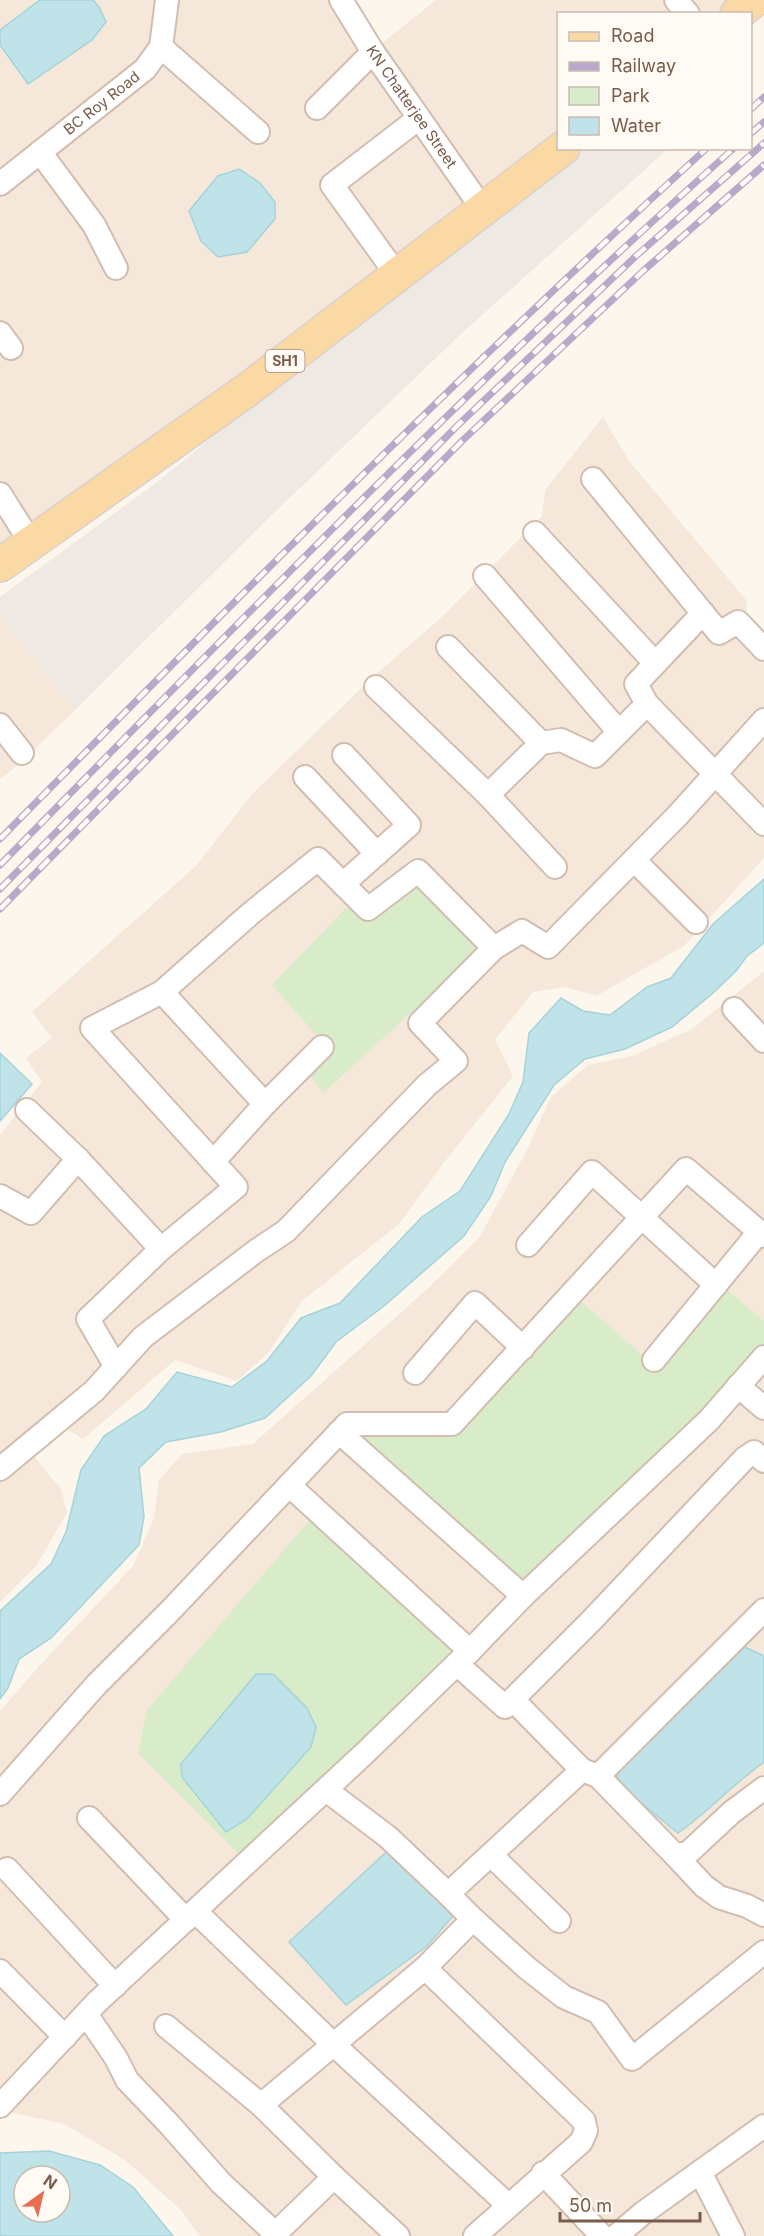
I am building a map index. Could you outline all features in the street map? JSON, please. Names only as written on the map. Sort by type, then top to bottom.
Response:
[{"type":"main road","points":[[739,12],[754,0]]},
{"type":"main road","name":"SH1","points":[[0,564],[247,390],[484,211],[560,150]]},
{"type":"street","points":[[167,0],[161,47],[258,132]]},
{"type":"street","name":"KN Chatterjee Street","points":[[341,0],[373,52],[484,211]]},
{"type":"street","points":[[676,0],[685,12]]},
{"type":"street","name":"BC Roy Road","points":[[0,184],[145,69],[161,47]]},
{"type":"street","points":[[317,108],[373,52]]},
{"type":"street","points":[[397,275],[332,185],[419,118]]},
{"type":"street","points":[[40,152],[94,225],[116,268]]},
{"type":"street","points":[[593,479],[719,633],[738,622],[764,648]]},
{"type":"street","points":[[0,494],[31,543]]},
{"type":"street","points":[[535,532],[655,663]]},
{"type":"street","points":[[485,576],[619,732]]},
{"type":"street","points":[[703,613],[636,684],[647,704],[764,824]]},
{"type":"street","points":[[448,647],[541,743]]},
{"type":"street","points":[[376,687],[488,795],[555,867]]},
{"type":"street","points":[[488,795],[541,743],[561,740],[595,756],[647,704]]},
{"type":"street","points":[[0,1469],[94,1391],[143,1337],[286,1231],[427,1085],[456,1061],[420,1023],[494,948],[522,931],[548,947],[634,860],[764,720]]},
{"type":"street","points":[[0,725],[22,753]]},
{"type":"street","points":[[343,884],[409,825],[344,755]]},
{"type":"street","points":[[305,777],[377,854]]},
{"type":"street","points":[[116,1367],[88,1319],[161,1249],[236,1187],[92,1028],[162,992],[250,914],[318,859],[368,909],[418,871],[494,948]]},
{"type":"street","points":[[634,860],[696,922]]},
{"type":"street","points":[[162,992],[265,1104]]},
{"type":"street","points":[[734,1009],[764,1041]]},
{"type":"street","points":[[213,1162],[265,1104],[322,1047]]},
{"type":"street","points":[[27,1110],[78,1159],[161,1249]]},
{"type":"street","points":[[0,1196],[31,1213],[78,1159]]},
{"type":"street","points":[[0,1794],[96,1685],[347,1424],[452,1425],[686,1169],[762,1234],[654,1360]]},
{"type":"street","points":[[528,1245],[592,1172],[716,1285]]},
{"type":"street","points":[[415,1373],[475,1303],[523,1348]]},
{"type":"street","points":[[4,2093],[464,1658],[523,1596],[709,1420],[764,1357]]},
{"type":"street","points":[[738,1386],[764,1408]]},
{"type":"street","points":[[339,1432],[523,1596]]},
{"type":"street","points":[[289,1485],[464,1658],[505,1707],[591,1622],[745,1458],[754,1452],[764,1461]]},
{"type":"street","points":[[448,1894],[590,1773],[764,1610]]},
{"type":"street","points":[[513,1700],[675,1854],[704,1886],[719,1897],[747,1906],[764,1915]]},
{"type":"street","points":[[675,1854],[688,1852],[732,1812],[764,1788]]},
{"type":"street","points":[[326,1790],[388,1837],[526,1968],[564,1997],[598,2012],[632,2059],[764,1952]]},
{"type":"street","points":[[89,1818],[191,1916],[508,2205]]},
{"type":"street","points":[[491,1855],[559,1922]]},
{"type":"street","points":[[7,1869],[115,1986]]},
{"type":"street","points":[[261,2105],[424,1968],[473,1918]]},
{"type":"street","points":[[424,1968],[584,2121],[586,2131],[581,2142],[543,2173],[475,2236]]},
{"type":"street","points":[[0,1971],[65,2037]]},
{"type":"street","points":[[86,2014],[116,2058],[127,2080],[221,2183],[277,2235],[334,2178]]},
{"type":"street","points":[[166,2026],[261,2105],[334,2178],[398,2236]]},
{"type":"street","points":[[616,2236],[644,2212],[764,2126]]},
{"type":"street","points":[[700,2172],[733,2236]]},
{"type":"street","points":[[543,2173],[602,2236]]},
{"type":"shaded area","points":[[0,0],[156,0],[151,47],[137,64],[0,173]]},
{"type":"shaded area","points":[[177,0],[336,0],[471,204],[0,567],[0,192],[154,69],[174,39]]},
{"type":"shaded area","points":[[436,0],[738,0],[721,12],[557,12],[557,140],[481,195],[381,44]]},
{"type":"shaded area","points":[[573,150],[667,150],[462,333],[276,511],[75,710],[0,616],[0,597],[156,483],[393,290]]},
{"type":"shaded area","points":[[603,417],[629,461],[747,601],[746,618],[764,639],[764,858],[684,946],[596,996],[565,987],[533,992],[495,1040],[513,1076],[442,1165],[399,1224],[302,1301],[269,1352],[237,1381],[175,1360],[83,1439],[65,1428],[31,1453],[61,1489],[67,1513],[36,1566],[0,1602],[0,1135],[42,1082],[26,1058],[52,1038],[32,1012],[196,866],[253,793],[370,680],[445,614],[542,516],[545,490]]},
{"type":"shaded area","points":[[0,616],[75,710],[19,764],[0,779]]},
{"type":"shaded area","points":[[764,971],[764,2236],[200,2236],[181,2210],[125,2160],[64,2124],[0,2110],[0,1711],[133,1566],[154,1518],[159,1480],[182,1454],[253,1444],[424,1292],[479,1238],[527,1150],[551,1097],[588,1065],[632,1056],[692,1029]]},
{"type":"green space","points":[[420,882],[485,945],[323,1093],[309,1074],[327,1047],[272,985],[347,907],[369,916]]},
{"type":"green space","points":[[721,1285],[764,1321],[764,1347],[721,1400],[521,1583],[352,1429],[454,1430],[577,1298],[654,1365]]},
{"type":"green space","points":[[313,1516],[461,1650],[243,1858],[138,1753],[147,1710]]},
{"type":"water","points":[[40,0],[93,0],[106,22],[92,40],[28,84],[0,45],[0,30]]},
{"type":"water","points":[[239,169],[260,183],[275,202],[275,219],[247,252],[218,257],[201,241],[189,211],[218,176]]},
{"type":"water","points":[[764,879],[764,943],[747,956],[736,971],[712,994],[672,1027],[625,1049],[585,1059],[554,1085],[505,1162],[491,1196],[464,1236],[384,1306],[336,1342],[311,1376],[265,1418],[221,1432],[166,1442],[139,1468],[144,1517],[139,1545],[51,1638],[19,1659],[8,1688],[0,1699],[0,1611],[51,1564],[66,1532],[81,1470],[104,1436],[146,1409],[177,1372],[232,1387],[267,1361],[301,1318],[340,1303],[422,1217],[460,1191],[509,1114],[523,1082],[529,1033],[561,998],[583,1011],[610,1015],[647,987],[671,978],[713,924]]},
{"type":"water","points":[[0,1053],[32,1084],[0,1121]]},
{"type":"water","points":[[745,1647],[764,1656],[764,1762],[678,1833],[618,1784],[617,1773],[729,1660]]},
{"type":"water","points":[[256,1674],[273,1674],[307,1708],[316,1727],[311,1747],[247,1819],[226,1832],[182,1777],[181,1764]]},
{"type":"water","points":[[395,1844],[459,1909],[427,1946],[346,2005],[289,1942]]},
{"type":"water","points":[[49,2151],[100,2165],[133,2187],[173,2236],[0,2236],[0,2153]]},
{"type":"railway","points":[[752,108],[764,97]]},
{"type":"railway","points":[[752,132],[764,122]]},
{"type":"railway","points":[[0,889],[456,427],[636,256],[764,143]]},
{"type":"railway","points":[[0,839],[437,402],[705,150]]},
{"type":"railway","points":[[0,865],[361,500],[545,322],[732,150]]},
{"type":"railway","points":[[0,909],[462,441],[643,271],[764,165]]}]
